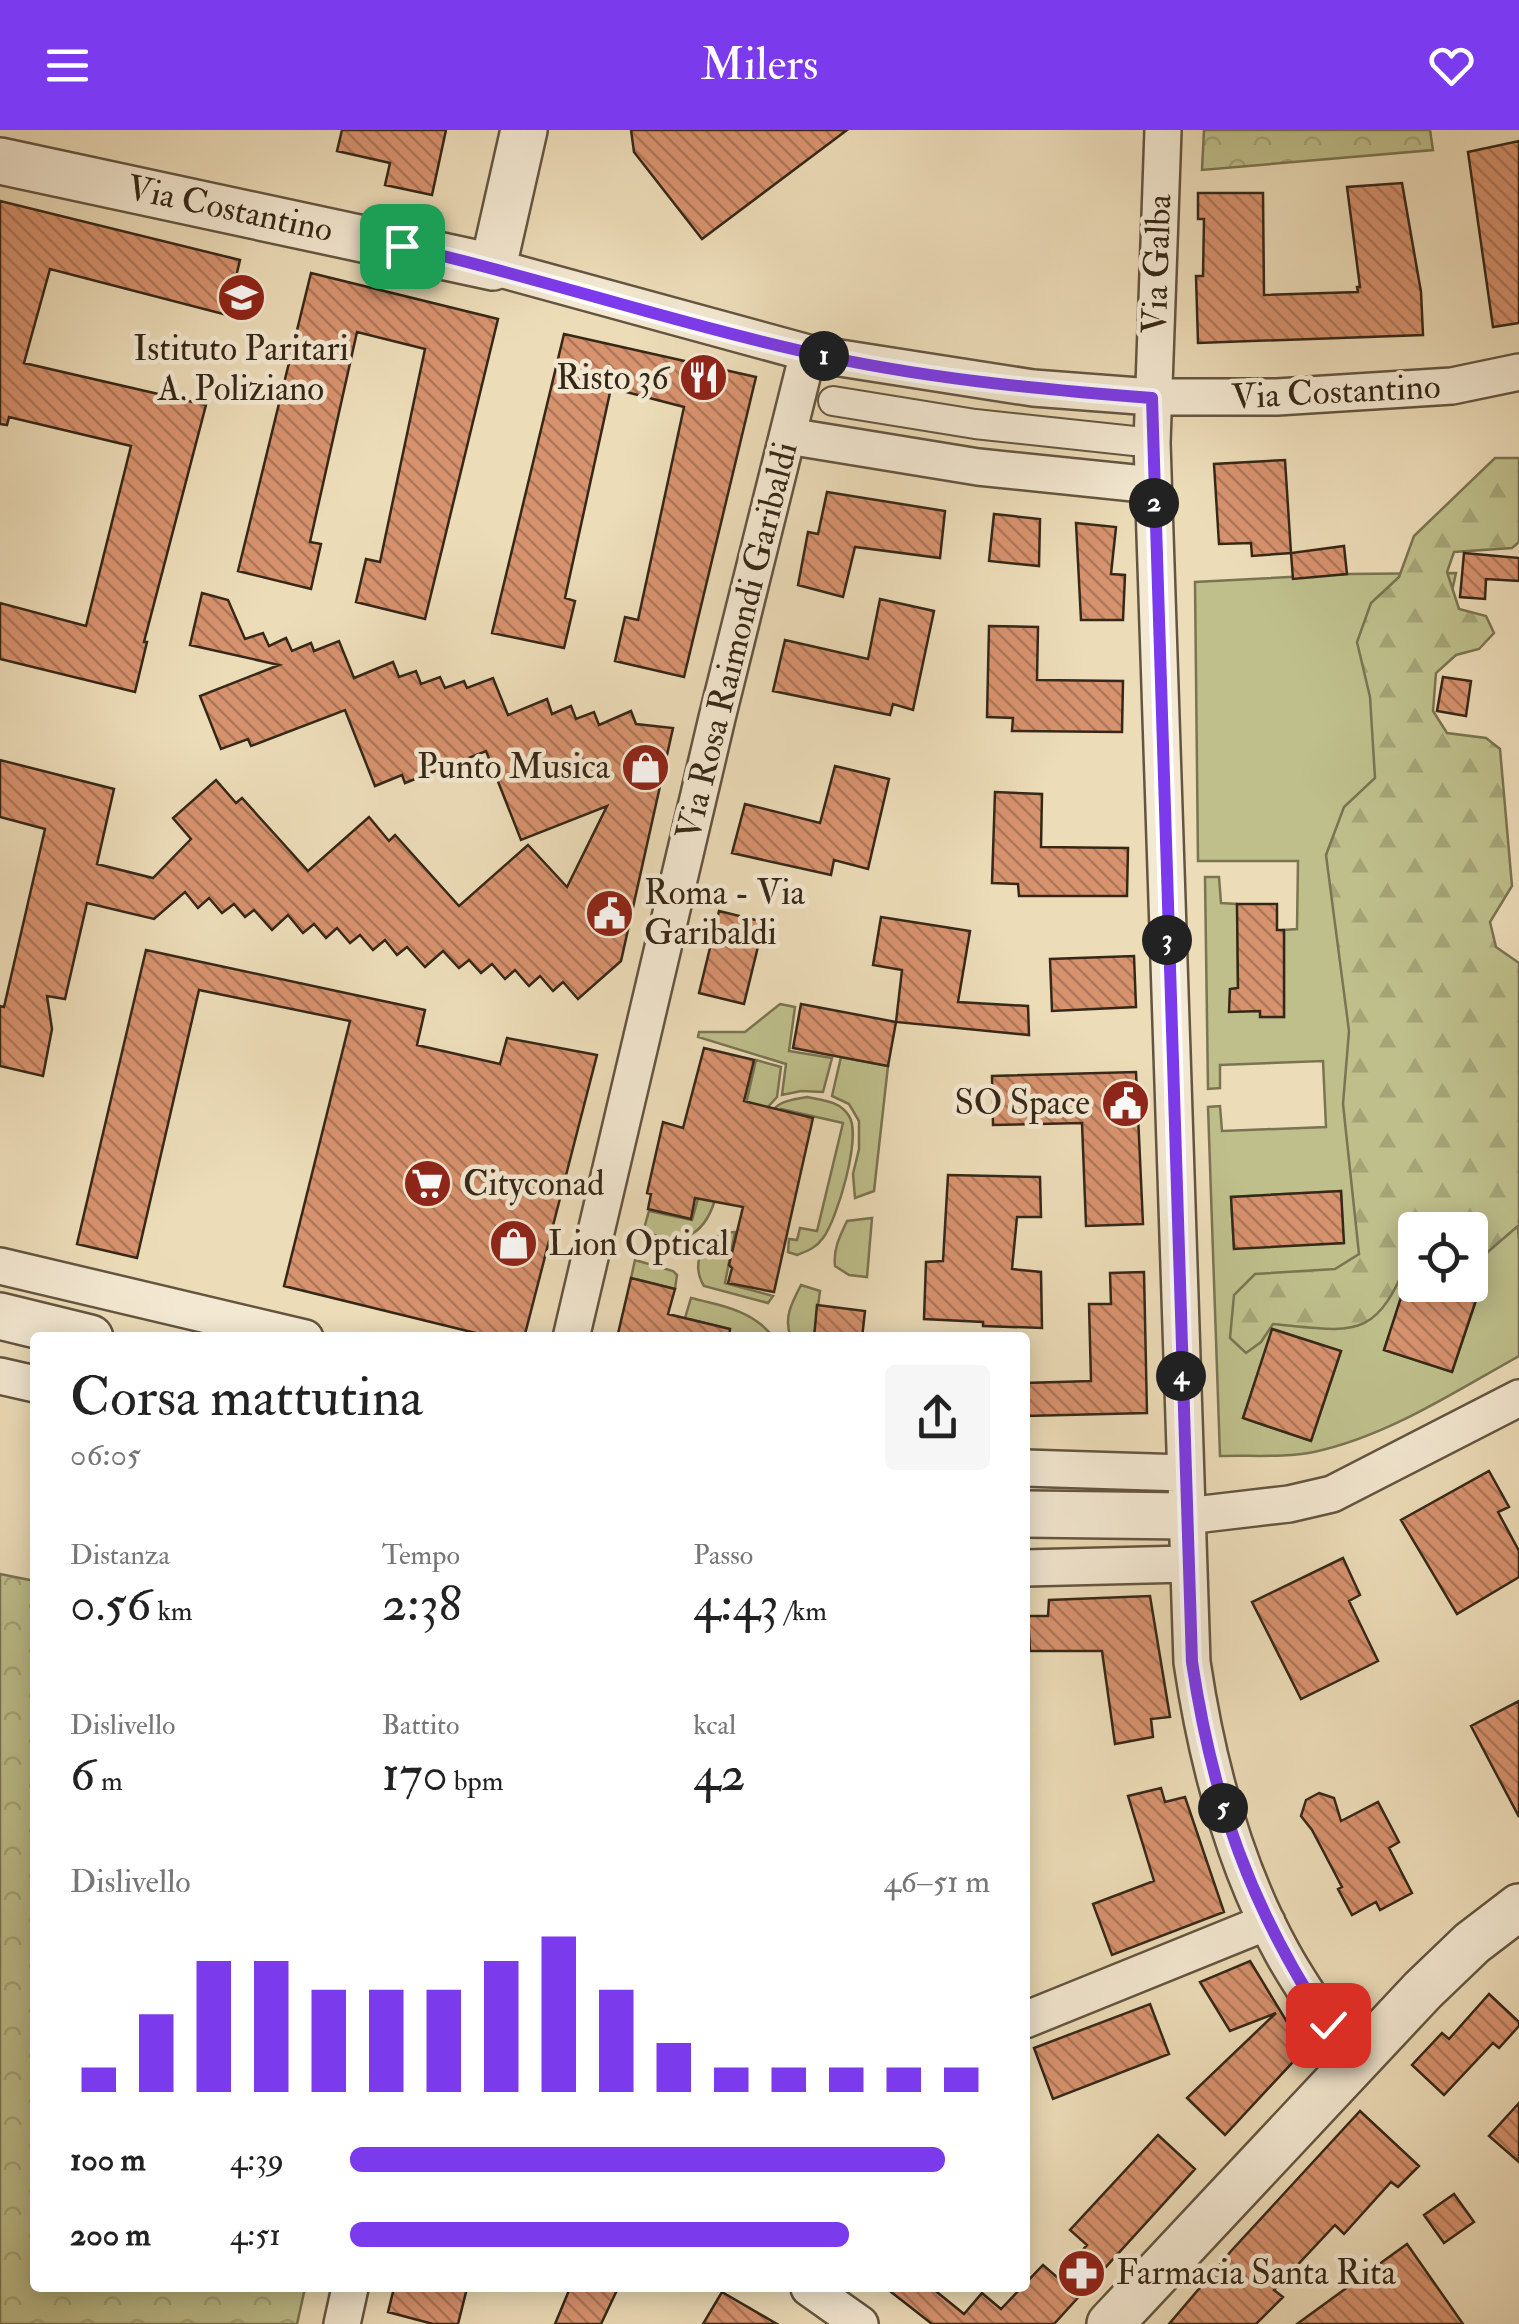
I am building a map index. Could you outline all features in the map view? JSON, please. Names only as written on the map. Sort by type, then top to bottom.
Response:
[{"type":"street","points":[[492,267],[524,130]]},
{"type":"street","name":"Via Galba","points":[[1162,130],[1152,398],[1153,486],[1192,1662],[1211,1770],[1267,1922],[1298,1978],[1354,2063]]},
{"type":"street","name":"Via Costantino","points":[[0,161],[492,267],[808,353],[1033,388],[1152,398],[1277,397],[1452,386],[1519,372]]},
{"type":"street","name":"Via Rosa Raimondi Garibaldi","points":[[573,1332],[717,718],[808,353]]},
{"type":"street","points":[[833,400],[975,424],[1134,441]]},
{"type":"street","points":[[788,436],[978,466],[1153,486]]},
{"type":"street","points":[[0,1266],[280,1332]]},
{"type":"street","points":[[0,1316],[65,1332]]},
{"type":"street","points":[[0,1376],[30,1383]]},
{"type":"street","points":[[1030,1469],[1185,1494],[1289,1504],[1332,1494],[1519,1398]]},
{"type":"street","points":[[1030,1513],[1185,1494]]},
{"type":"street","points":[[1030,1568],[1186,1564]]},
{"type":"street","points":[[1110,2324],[1441,1972],[1519,1906]]},
{"type":"street","points":[[1030,2018],[1267,1922]]},
{"type":"street","points":[[342,2324],[349,2292]]},
{"type":"street","points":[[815,2292],[860,2324]]},
{"type":"green space","points":[[1204,130],[1430,130],[1433,150],[1202,170]]},
{"type":"green space","points":[[1495,458],[1519,458],[1519,542],[1512,548],[1454,552],[1447,572],[1459,609],[1486,616],[1494,633],[1479,649],[1456,655],[1436,673],[1433,711],[1447,733],[1486,738],[1500,749],[1512,886],[1490,922],[1496,947],[1519,963],[1519,1225],[1488,1252],[1488,1212],[1398,1212],[1398,1283],[1374,1317],[1344,1328],[1273,1324],[1261,1342],[1246,1353],[1230,1338],[1234,1295],[1255,1274],[1335,1269],[1359,1254],[1343,1104],[1349,1031],[1326,855],[1344,807],[1375,778],[1370,697],[1357,642],[1371,603],[1399,577],[1414,536]]},
{"type":"green space","points":[[1456,573],[1394,855],[1508,1108],[1519,1241],[1519,1356],[1420,1412],[1368,1435],[1291,1455],[1220,1456],[1208,1107],[1220,1106],[1222,1131],[1326,1127],[1323,1061],[1220,1065],[1220,1088],[1208,1089],[1205,877],[1219,877],[1221,903],[1237,904],[1238,988],[1230,989],[1230,1011],[1260,1011],[1261,1017],[1284,1017],[1284,930],[1297,929],[1298,861],[1198,861],[1195,582]],"holes":[[[1341,1191],[1343,1243],[1234,1248],[1231,1197]],[[1273,1329],[1341,1351],[1311,1441],[1243,1418]]]},
{"type":"green space","points":[[780,1004],[795,1007],[789,1051],[832,1058],[823,1092],[782,1095],[786,1064],[698,1037],[699,1032],[745,1032]]},
{"type":"green space","points":[[841,1057],[888,1066],[874,1191],[855,1198],[853,1174],[859,1149],[859,1121],[849,1104],[832,1096]]},
{"type":"green space","points":[[756,1060],[781,1067],[777,1097],[766,1109],[745,1108]]},
{"type":"green space","points":[[807,1097],[841,1107],[849,1116],[852,1141],[841,1197],[829,1228],[817,1244],[797,1255],[788,1252],[789,1239],[797,1240],[800,1228],[817,1231],[843,1123],[781,1109],[771,1140],[771,1119],[776,1108],[786,1101]]},
{"type":"green space","points":[[704,1177],[715,1200],[710,1214],[696,1231],[679,1238],[643,1232],[649,1211],[692,1220]]},
{"type":"green space","points":[[872,1218],[867,1277],[849,1275],[835,1266],[840,1237],[847,1221]]},
{"type":"green space","points":[[735,1232],[725,1283],[773,1296],[768,1303],[704,1286],[698,1267],[703,1250],[716,1237]]},
{"type":"green space","points":[[635,1260],[673,1271],[677,1275],[675,1289],[631,1278]]},
{"type":"green space","points":[[801,1285],[820,1291],[815,1332],[790,1332],[790,1311]]},
{"type":"green space","points":[[691,1298],[747,1315],[769,1332],[729,1332],[685,1318]]},
{"type":"green space","points":[[0,1574],[30,1580],[30,2292],[304,2292],[297,2324],[0,2324]]},
{"type":"building","points":[[342,130],[446,130],[432,195],[385,185],[390,163],[337,151]]},
{"type":"building","points":[[631,130],[847,130],[702,239],[634,152]]},
{"type":"building","points":[[1519,141],[1519,323],[1493,327],[1468,152]]},
{"type":"building","points":[[1402,183],[1421,292],[1423,335],[1198,343],[1196,276],[1203,276],[1204,219],[1198,219],[1198,193],[1263,193],[1264,295],[1358,292],[1347,187]]},
{"type":"building","points":[[0,201],[240,260],[227,315],[50,269],[24,363],[206,405],[144,642],[135,692],[0,659],[0,603],[86,626],[131,446],[9,417],[7,425],[0,424]]},
{"type":"building","points":[[311,273],[498,319],[425,619],[356,602],[366,559],[380,562],[425,349],[357,332],[310,542],[321,544],[311,589],[238,571]]},
{"type":"building","points":[[564,334],[756,377],[684,677],[615,661],[625,617],[638,620],[684,407],[611,388],[565,598],[575,601],[564,648],[492,633]]},
{"type":"building","points":[[1285,460],[1291,553],[1252,556],[1251,543],[1219,544],[1214,464]]},
{"type":"building","points":[[827,492],[945,511],[940,558],[855,547],[843,597],[798,585],[808,532],[818,534]]},
{"type":"building","points":[[994,514],[1040,519],[1039,566],[989,561]]},
{"type":"building","points":[[1076,523],[1116,527],[1111,574],[1125,575],[1123,620],[1081,620]]},
{"type":"building","points":[[1344,546],[1347,574],[1293,579],[1291,553]]},
{"type":"building","points":[[1464,553],[1519,558],[1519,581],[1486,579],[1485,599],[1460,597]]},
{"type":"building","points":[[202,593],[228,600],[245,639],[263,633],[269,646],[286,638],[292,651],[311,643],[314,651],[339,641],[354,678],[393,662],[399,677],[416,671],[421,684],[440,677],[445,688],[464,681],[467,688],[493,678],[508,715],[547,699],[552,714],[571,706],[576,719],[594,712],[599,725],[631,711],[636,724],[673,728],[621,961],[578,999],[563,982],[553,991],[540,976],[529,986],[515,970],[505,979],[492,964],[481,973],[469,960],[459,968],[443,951],[425,967],[407,947],[397,955],[385,940],[373,950],[360,935],[350,943],[337,928],[326,938],[314,924],[303,933],[288,915],[272,930],[254,910],[245,917],[234,904],[222,913],[209,898],[198,908],[185,892],[154,919],[87,903],[65,999],[47,996],[52,1029],[43,1076],[0,1066],[0,1006],[4,1007],[45,829],[0,817],[0,760],[114,789],[97,864],[153,878],[191,839],[173,818],[216,780],[236,803],[242,798],[308,871],[369,817],[389,841],[395,835],[459,906],[528,845],[567,887],[607,806],[521,840],[486,751],[405,783],[402,775],[375,786],[345,710],[251,746],[248,739],[221,749],[200,696],[279,665],[190,645]]},
{"type":"building","points":[[880,599],[934,611],[913,710],[893,704],[890,715],[773,691],[785,640],[868,659]]},
{"type":"building","points":[[989,626],[1038,627],[1037,680],[1123,681],[1122,732],[1012,731],[1013,718],[987,717]]},
{"type":"building","points":[[1443,677],[1471,681],[1466,716],[1437,711]]},
{"type":"building","points":[[835,766],[889,779],[868,869],[834,860],[831,875],[732,853],[745,804],[820,823]]},
{"type":"building","points":[[995,792],[1042,794],[1041,847],[1128,848],[1127,896],[1019,896],[1018,884],[992,883]]},
{"type":"building","points":[[1237,904],[1277,904],[1277,930],[1284,930],[1284,1017],[1260,1017],[1260,1011],[1229,1012],[1230,989],[1238,988]]},
{"type":"building","points":[[719,911],[764,922],[744,1004],[699,993]]},
{"type":"building","points":[[881,917],[970,931],[958,1002],[1028,1006],[1029,1035],[896,1022],[902,970],[873,965]]},
{"type":"building","points":[[146,950],[425,1010],[417,1045],[500,1064],[507,1038],[597,1055],[526,1332],[472,1332],[284,1286],[350,1021],[199,990],[137,1258],[77,1244]]},
{"type":"building","points":[[1134,956],[1136,1007],[1052,1011],[1050,959]]},
{"type":"building","points":[[801,1004],[896,1022],[888,1066],[793,1048]]},
{"type":"building","points":[[704,1048],[754,1060],[744,1101],[813,1118],[774,1292],[728,1283],[743,1207],[695,1198],[691,1219],[648,1209],[651,1194],[647,1193],[663,1122],[683,1128]]},
{"type":"building","points":[[1136,1072],[1143,1224],[1086,1226],[1082,1123],[993,1125],[992,1076]]},
{"type":"building","points":[[948,1175],[1040,1177],[1041,1217],[1017,1217],[1012,1269],[1041,1272],[1042,1328],[924,1319],[926,1262],[943,1261]]},
{"type":"building","points":[[1341,1191],[1344,1243],[1234,1249],[1231,1197]]},
{"type":"building","points":[[1144,1272],[1147,1413],[1030,1416],[1030,1383],[1091,1381],[1089,1304],[1111,1304],[1110,1273]]},
{"type":"building","points":[[631,1278],[675,1289],[668,1314],[730,1329],[730,1332],[618,1332]]},
{"type":"building","points":[[1400,1302],[1475,1302],[1452,1372],[1384,1350]]},
{"type":"building","points":[[817,1305],[865,1311],[863,1332],[815,1332]]},
{"type":"building","points":[[1272,1329],[1341,1351],[1311,1441],[1243,1418]]},
{"type":"building","points":[[1489,1471],[1509,1507],[1498,1512],[1519,1551],[1519,1577],[1457,1614],[1401,1520]]},
{"type":"building","points":[[1343,1558],[1360,1595],[1349,1601],[1378,1661],[1301,1699],[1252,1602]]},
{"type":"building","points":[[1150,1596],[1170,1717],[1151,1719],[1153,1737],[1115,1744],[1102,1651],[1030,1651],[1030,1616],[1048,1616],[1049,1600]]},
{"type":"building","points":[[1519,1701],[1519,1817],[1471,1726]]},
{"type":"building","points":[[1161,1788],[1165,1802],[1185,1797],[1224,1912],[1112,1955],[1093,1904],[1154,1881],[1128,1796]]},
{"type":"building","points":[[1319,1793],[1334,1798],[1341,1821],[1378,1802],[1399,1842],[1389,1848],[1412,1893],[1380,1910],[1376,1902],[1352,1915],[1338,1889],[1342,1887],[1301,1816],[1306,1800]]},
{"type":"building","points":[[1250,1961],[1304,2050],[1225,2135],[1187,2098],[1276,2013],[1230,2031],[1200,1982]]},
{"type":"building","points":[[1489,1994],[1519,2026],[1499,2048],[1493,2043],[1444,2095],[1412,2065],[1442,2033],[1449,2039]]},
{"type":"building","points":[[1150,2004],[1169,2054],[1053,2099],[1034,2048]]},
{"type":"building","points":[[1519,2103],[1519,2162],[1489,2136]]},
{"type":"building","points":[[1360,2111],[1419,2166],[1398,2187],[1391,2182],[1344,2234],[1335,2225],[1274,2290],[1283,2297],[1256,2324],[1169,2324],[1232,2250]]},
{"type":"building","points":[[1158,2135],[1195,2169],[1054,2324],[932,2324],[891,2292],[937,2292],[964,2314],[982,2293],[1001,2309],[1017,2292],[1030,2292],[1030,2279],[1043,2265],[1058,2278],[1087,2245],[1070,2230]]},
{"type":"building","points":[[1454,2194],[1474,2222],[1444,2243],[1424,2215]]},
{"type":"building","points":[[1407,2244],[1463,2324],[1297,2324],[1389,2257]]},
{"type":"building","points":[[393,2292],[466,2292],[458,2324],[433,2324],[388,2312]]},
{"type":"building","points":[[568,2292],[616,2292],[601,2324],[555,2324]]},
{"type":"building","points":[[722,2292],[777,2324],[703,2324]]},
{"type":"place","name":"Istituto Paritari A. Poliziano","points":[[241,297]]},
{"type":"place","name":"Risto 36","points":[[704,378]]},
{"type":"place","name":"Punto Musica","points":[[645,767]]},
{"type":"place","name":"Roma - Via Garibaldi","points":[[609,913]]},
{"type":"place","name":"SO Space","points":[[1125,1103]]},
{"type":"place","name":"Cityconad","points":[[428,1184]]},
{"type":"place","name":"Lion Optical","points":[[513,1244]]},
{"type":"place","name":"Farmacia Santa Rita","points":[[1081,2273]]},
{"type":"route","points":[[402,246],[808,353],[1033,388],[1152,398],[1192,1662],[1211,1770],[1232,1834],[1283,1954],[1328,2025]]}]
